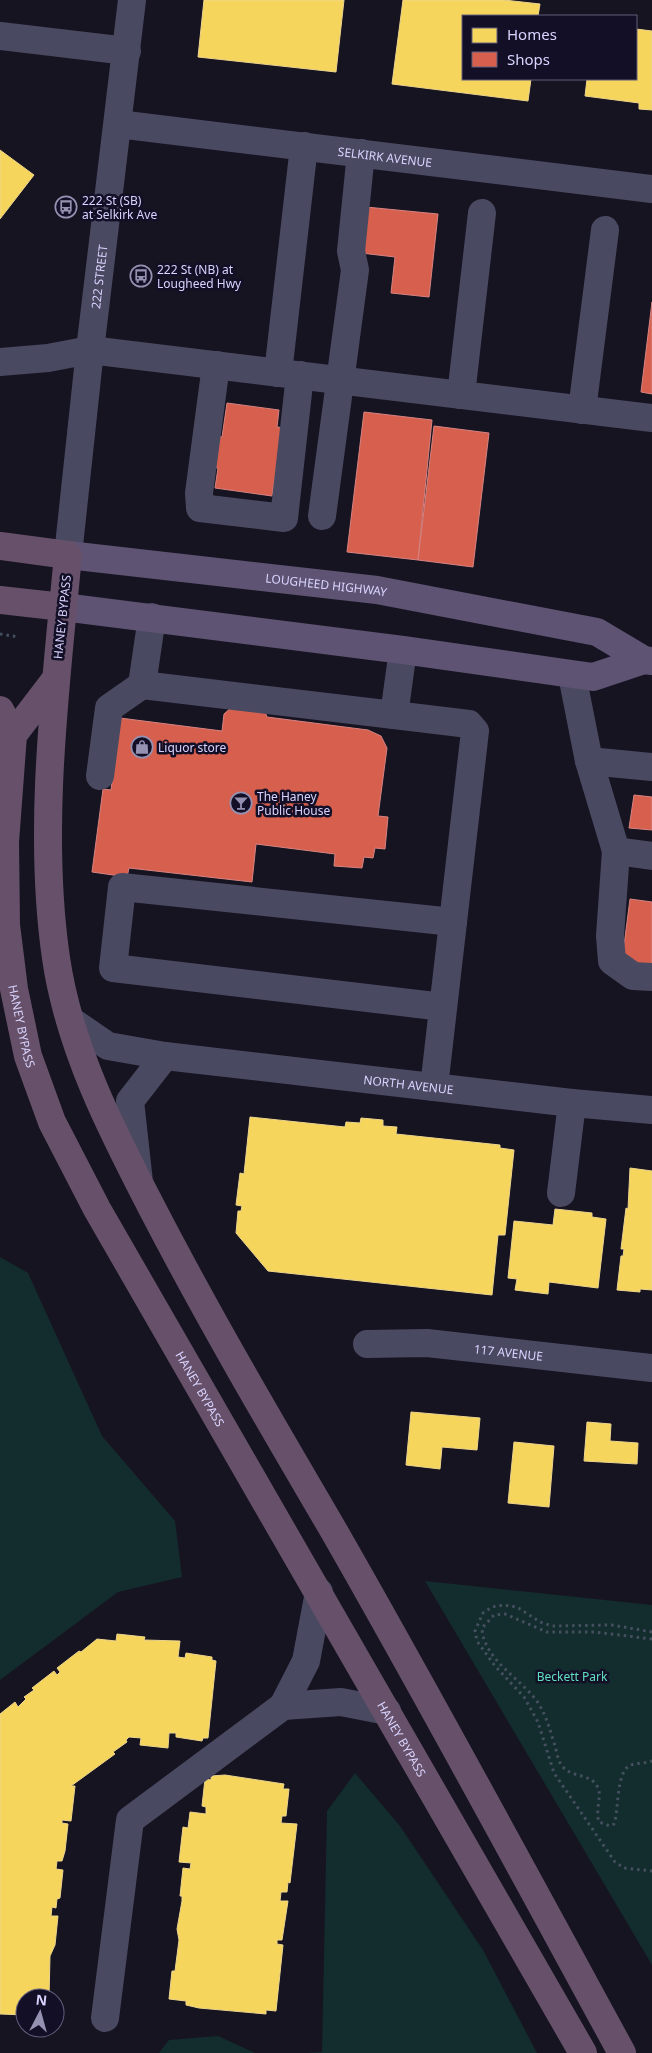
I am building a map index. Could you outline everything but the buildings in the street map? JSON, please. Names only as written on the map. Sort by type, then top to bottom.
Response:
[{"type":"highway","name":"LOUGHEED HIGHWAY","points":[[0,546],[68,555]]},
{"type":"highway","name":"HANEY BYPASS","points":[[68,555],[55,680],[48,853],[56,958],[70,1020],[94,1090],[197,1296],[405,1654],[622,2053]]},
{"type":"highway","name":"LOUGHEED HIGHWAY","points":[[0,600],[63,606]]},
{"type":"highway","points":[[0,710],[13,735],[55,680]]},
{"type":"highway","name":"HANEY BYPASS","points":[[13,735],[4,842],[6,925],[14,989],[28,1056],[52,1122],[97,1209],[583,2053]]},
{"type":"main road","name":"LOUGHEED HIGHWAY","points":[[68,555],[377,590],[424,598],[544,624],[597,632],[648,660]]},
{"type":"main road","name":"LOUGHEED HIGHWAY","points":[[63,606],[403,650],[593,677],[648,660]]},
{"type":"street","name":"222 STREET","points":[[68,555],[90,350],[132,0]]},
{"type":"street","points":[[0,36],[127,51]]},
{"type":"street","name":"SELKIRK AVENUE","points":[[118,124],[652,189]]},
{"type":"street","points":[[216,365],[199,492],[200,508],[284,518],[289,374],[304,146]]},
{"type":"street","points":[[322,516],[342,380],[355,270],[350,251],[362,153]]},
{"type":"street","points":[[461,395],[482,213]]},
{"type":"street","points":[[582,410],[605,230]]},
{"type":"street","points":[[0,362],[48,358],[90,350],[652,418]]},
{"type":"street","points":[[142,685],[152,617]]},
{"type":"street","points":[[394,715],[403,650]]},
{"type":"street","points":[[572,675],[589,761],[616,851],[610,936],[612,962],[633,976],[652,977]]},
{"type":"street","points":[[100,776],[109,708],[142,685],[469,724],[475,731],[434,1087]]},
{"type":"street","points":[[589,761],[652,766]]},
{"type":"street","points":[[616,851],[652,856]]},
{"type":"street","points":[[443,1007],[113,968],[122,886],[453,922]]},
{"type":"street","name":"NORTH AVENUE","points":[[70,1020],[108,1046],[165,1056],[572,1103],[652,1110]]},
{"type":"street","points":[[140,1184],[130,1101],[165,1056]]},
{"type":"street","points":[[561,1193],[572,1103]]},
{"type":"street","name":"117 AVENUE","points":[[367,1344],[427,1343],[652,1368]]},
{"type":"street","points":[[105,2018],[130,1820],[283,1706],[306,1661],[319,1592]]},
{"type":"street","points":[[283,1706],[341,1702],[387,1711]]},
{"type":"path","points":[[0,634],[19,637]]},
{"type":"path","points":[[652,1632],[612,1625],[552,1626],[540,1622],[518,1607],[503,1605],[492,1607],[483,1613],[475,1631],[477,1641],[529,1706],[538,1722],[554,1774],[615,1862],[624,1868],[652,1871]]},
{"type":"path","points":[[652,1638],[594,1632],[547,1632],[505,1614],[494,1616],[482,1628],[485,1643],[502,1666],[532,1695],[546,1716],[562,1766],[569,1773],[592,1781],[597,1786],[599,1791],[596,1808],[599,1822],[610,1826],[614,1824],[622,1776],[627,1767],[638,1762],[652,1761]]},
{"type":"green space","points":[[0,1257],[28,1273],[102,1436],[175,1521],[182,1577],[118,1592],[0,1680]]},
{"type":"green space","name":"Beckett Park","points":[[425,1581],[652,1605],[652,1965]]},
{"type":"green space","points":[[355,1773],[400,1826],[483,1950],[537,2053],[306,2053],[322,2052],[327,1811]]},
{"type":"green space","points":[[218,2036],[255,2053],[159,2053],[169,2040]]},
{"type":"place","name":"222 St (SB) at Selkirk Ave","points":[[66,207]]},
{"type":"place","name":"222 St (NB) at Lougheed Hwy","points":[[141,276]]},
{"type":"place","name":"Liquor store","points":[[142,747]]},
{"type":"place","name":"The Haney Public House","points":[[241,803]]}]
